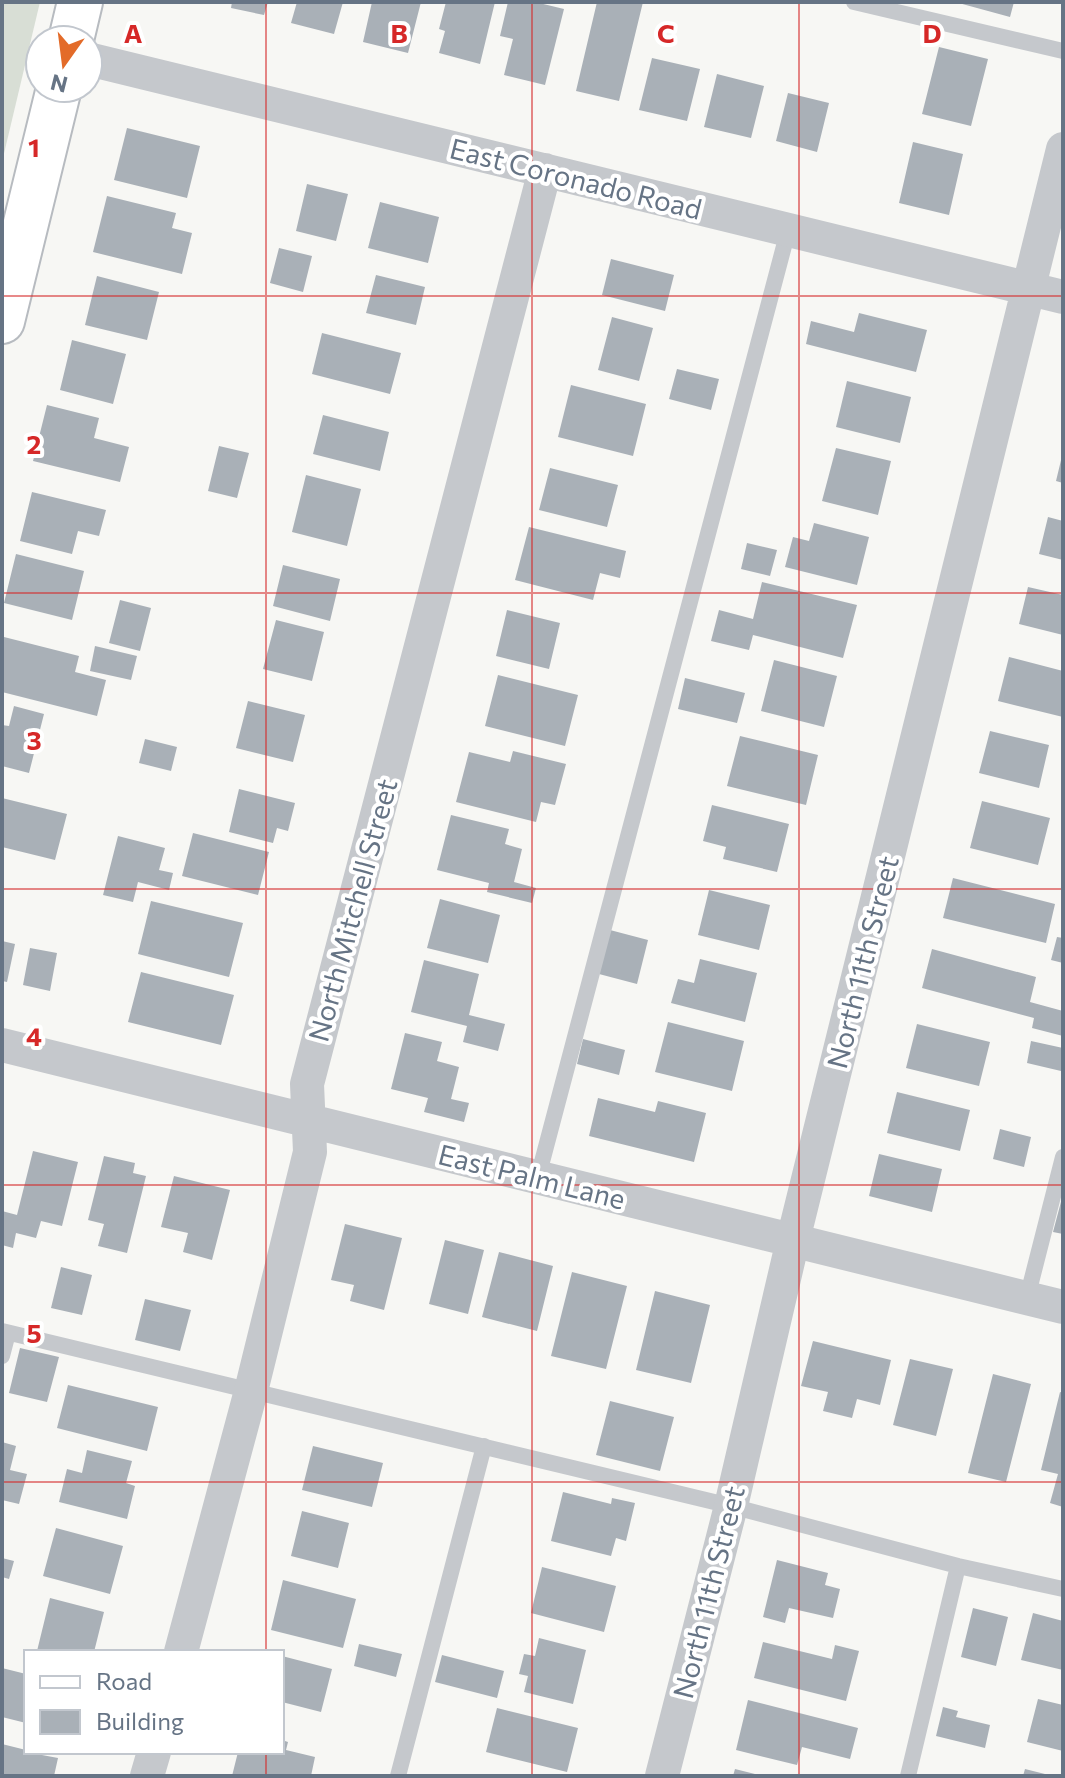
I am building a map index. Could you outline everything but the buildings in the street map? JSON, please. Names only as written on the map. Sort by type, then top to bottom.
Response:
[{"type":"street","points":[[75,24],[80,2]]},
{"type":"street","name":"East Coronado Road","points":[[104,63],[1063,297]]},
{"type":"street","points":[[2,321],[55,104]]},
{"type":"street","name":"North 11th Street","points":[[662,1776],[1063,149]]},
{"type":"street","name":"North Mitchell Street","points":[[182,1650],[251,1391],[310,1152],[307,1084],[545,170]]},
{"type":"street","name":"East Palm Lane","points":[[2,1045],[1063,1307]]},
{"type":"street","points":[[147,1776],[153,1754]]},
{"type":"lane","points":[[854,2],[1063,51]]},
{"type":"lane","points":[[538,1177],[788,231]]},
{"type":"lane","points":[[1027,1298],[1063,1157]]},
{"type":"lane","points":[[2,1356],[5,1332],[731,1506],[958,1566],[1063,1589]]},
{"type":"lane","points":[[398,1776],[484,1446]]},
{"type":"lane","points":[[908,1776],[958,1566]]},
{"type":"shaded area","points":[[2,2],[40,2],[35,24],[24,24],[24,69],[2,162]]}]
